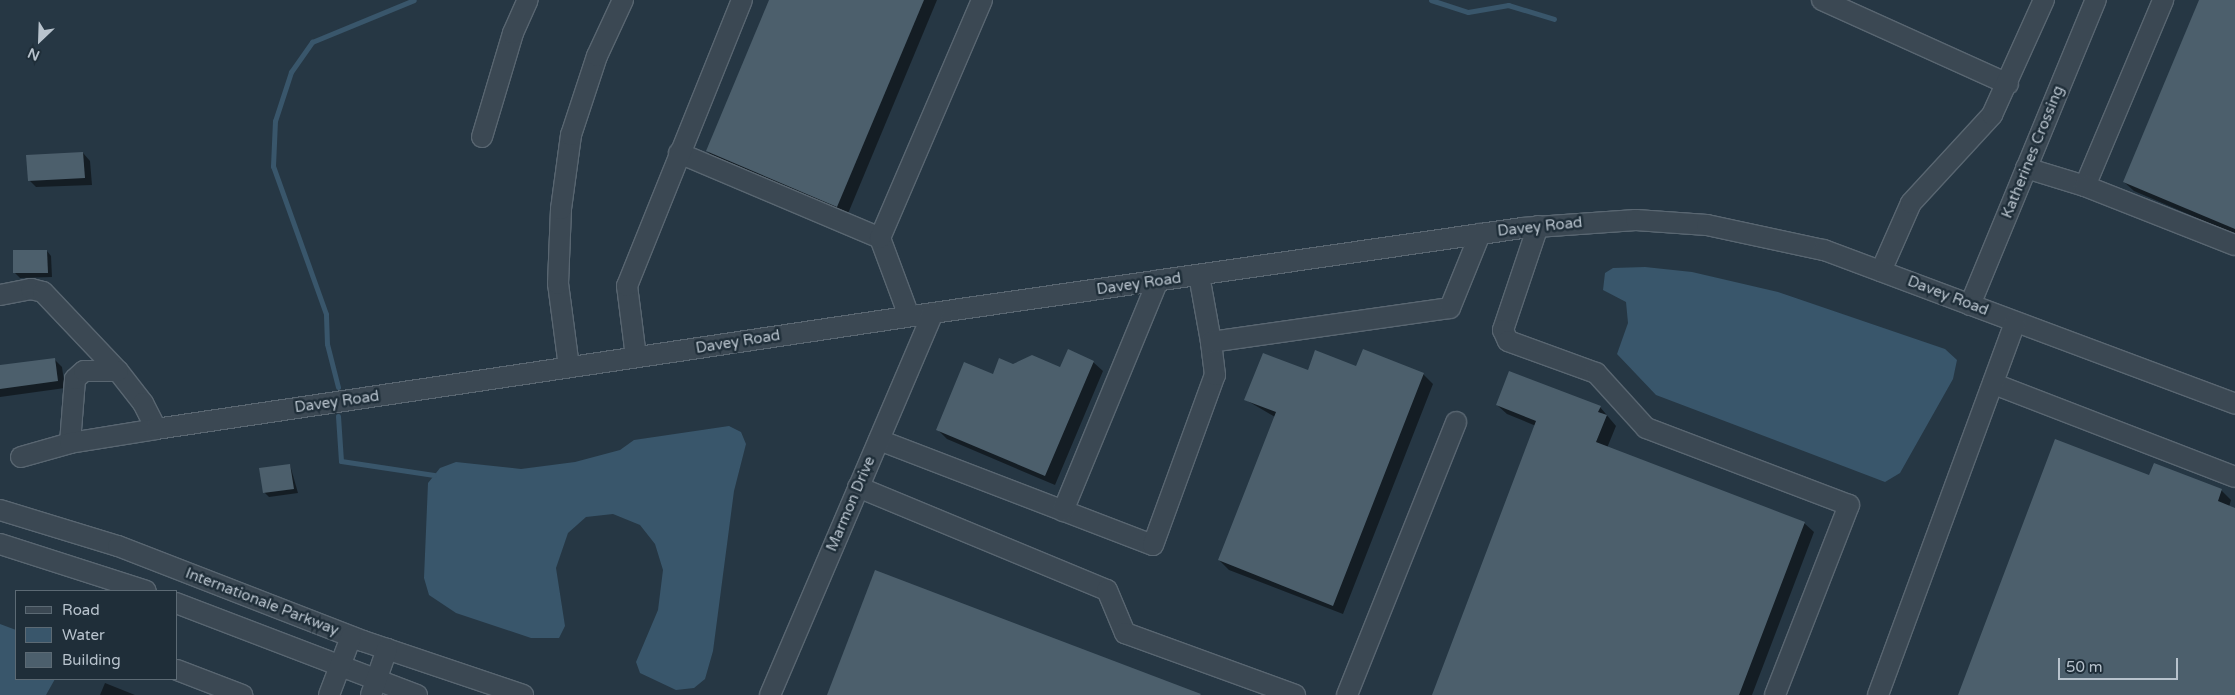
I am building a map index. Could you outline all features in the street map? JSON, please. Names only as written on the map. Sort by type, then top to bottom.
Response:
[{"type":"street","points":[[482,137],[513,33],[528,0]]},
{"type":"street","points":[[636,357],[627,286],[742,0]]},
{"type":"street","points":[[909,316],[880,238],[982,0]]},
{"type":"street","points":[[1822,0],[2008,84]]},
{"type":"street","points":[[1881,271],[1911,203],[1982,129],[2008,84],[2044,0]]},
{"type":"street","name":"Katherines Crossing","points":[[1970,305],[2096,0]]},
{"type":"street","points":[[2085,186],[2163,0]]},
{"type":"street","points":[[569,367],[558,284],[561,209],[578,108],[619,4]]},
{"type":"street","points":[[679,153],[880,238]]},
{"type":"street","points":[[2026,168],[2085,186],[2235,245]]},
{"type":"street","name":"Davey Road","points":[[21,457],[70,443],[156,429],[909,316],[1538,226],[1636,220],[1707,225],[1774,236],[1881,271],[2235,404]]},
{"type":"street","points":[[1538,226],[1503,330],[1508,341],[1596,373],[1646,428],[1849,506],[1775,695]]},
{"type":"street","points":[[1211,342],[1450,308],[1480,234]]},
{"type":"street","points":[[879,440],[1153,545],[1215,375],[1199,275]]},
{"type":"street","points":[[1063,511],[1158,281]]},
{"type":"street","points":[[0,295],[31,289],[43,292],[118,371],[143,403],[156,429]]},
{"type":"street","name":"Marmon Drive","points":[[770,695],[933,313]]},
{"type":"street","points":[[1878,695],[1994,384],[2015,322]]},
{"type":"street","points":[[70,443],[75,379],[84,372],[118,371]]},
{"type":"street","points":[[1994,384],[2235,477]]},
{"type":"street","points":[[1347,695],[1456,422]]},
{"type":"street","points":[[858,487],[1107,590],[1125,633],[1294,695]]},
{"type":"street","name":"Internationale Parkway","points":[[0,510],[118,546],[350,637],[522,695]]},
{"type":"street","points":[[0,544],[143,590]]},
{"type":"street","points":[[178,604],[340,666],[373,687],[417,695]]},
{"type":"street","points":[[329,695],[350,637]]},
{"type":"street","points":[[373,687],[387,649]]},
{"type":"street","points":[[178,670],[242,695]]},
{"type":"water","points":[[1645,267],[1692,272],[1778,292],[1945,349],[1957,360],[1953,379],[1900,473],[1885,482],[1656,395],[1617,354],[1628,323],[1626,302],[1603,290],[1605,273],[1613,268]]},
{"type":"water","points":[[729,426],[741,432],[746,444],[734,491],[713,651],[705,679],[694,688],[676,690],[640,673],[636,662],[658,610],[663,570],[655,544],[640,525],[613,514],[586,517],[568,533],[556,568],[565,626],[559,638],[531,638],[456,613],[429,595],[424,578],[428,483],[440,468],[456,462],[521,469],[575,462],[620,450],[634,440]]},
{"type":"water","points":[[0,624],[15,630],[15,680],[54,680],[46,695],[0,695]]},
{"type":"building","points":[[769,0],[924,0],[837,207],[706,151]]},
{"type":"building","points":[[2199,0],[2235,0],[2235,229],[2123,182]]},
{"type":"building","points":[[83,152],[85,178],[28,181],[26,155]]},
{"type":"building","points":[[13,250],[47,250],[48,273],[13,273]]},
{"type":"building","points":[[1068,349],[1094,361],[1045,476],[936,430],[964,362],[993,374],[999,358],[1013,364],[1032,355],[1060,367]]},
{"type":"building","points":[[1363,349],[1424,373],[1333,606],[1218,560],[1276,412],[1244,400],[1263,353],[1308,370],[1315,350],[1356,366]]},
{"type":"building","points":[[55,358],[58,381],[0,389],[0,365]]},
{"type":"building","points":[[1509,371],[1601,406],[1598,412],[1607,415],[1596,442],[1805,522],[1739,695],[1432,695],[1536,421],[1496,405]]},
{"type":"building","points":[[2055,439],[2149,475],[2154,463],[2222,489],[2218,501],[2235,508],[2235,695],[1958,695]]},
{"type":"building","points":[[290,464],[294,489],[263,493],[259,468]]},
{"type":"building","points":[[875,570],[1201,694],[827,695]]},
{"type":"waterway","points":[[338,387],[327,344],[326,314],[273,166],[275,121],[291,72],[312,42],[414,0]]},
{"type":"waterway","points":[[1431,0],[1468,12],[1508,5],[1554,19]]},
{"type":"waterway","points":[[338,416],[341,461],[434,475]]}]
